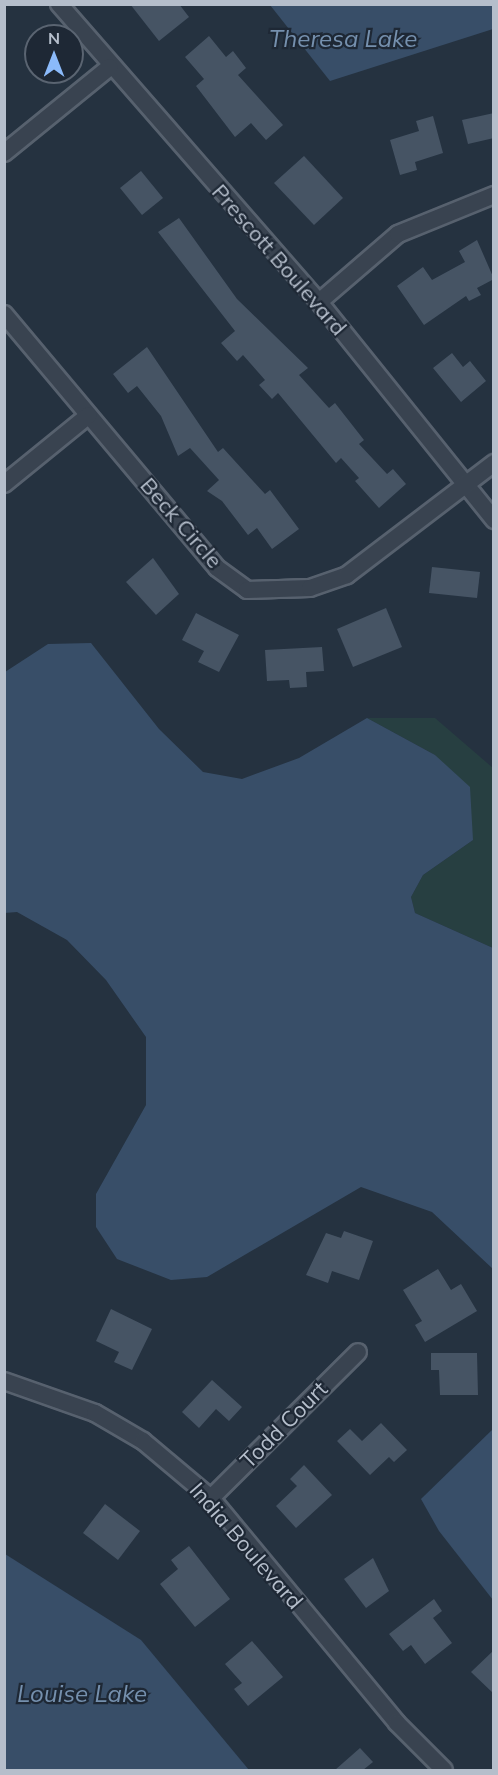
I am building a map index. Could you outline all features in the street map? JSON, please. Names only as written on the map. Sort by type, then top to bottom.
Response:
[{"type":"street","name":"Prescott Boulevard","points":[[59,4],[110,67],[319,302],[494,520]]},
{"type":"street","points":[[4,153],[110,67]]},
{"type":"street","points":[[319,302],[398,234],[494,195]]},
{"type":"street","name":"Beck Circle","points":[[4,314],[217,568],[247,590],[310,588],[347,575],[494,463]]},
{"type":"street","points":[[4,484],[89,415]]},
{"type":"street","name":"Todd Court","points":[[211,1498],[358,1352]]},
{"type":"street","name":"India Boulevard","points":[[4,1381],[95,1413],[143,1441],[211,1498],[397,1723],[444,1770]]},
{"type":"green space","points":[[367,718],[435,718],[493,768],[493,948],[415,913],[411,897],[423,875],[473,840],[435,755]]},
{"type":"water","name":"Theresa Lake","points":[[270,5],[493,5],[493,29],[330,81]]},
{"type":"water","points":[[91,643],[159,729],[203,772],[242,779],[299,758],[367,718],[435,755],[470,787],[473,840],[423,875],[411,897],[415,913],[493,948],[493,1269],[432,1212],[361,1187],[207,1277],[171,1280],[117,1259],[96,1227],[96,1194],[146,1105],[146,1037],[106,980],[67,940],[17,912],[4,913],[5,672],[48,644]]},
{"type":"water","points":[[493,1429],[493,1600],[439,1531],[421,1499]]},
{"type":"water","name":"Louise Lake","points":[[5,1554],[141,1640],[249,1770],[5,1770]]},
{"type":"building","points":[[130,4],[179,4],[189,17],[159,41]]},
{"type":"building","points":[[209,36],[226,57],[233,51],[246,68],[238,75],[283,125],[266,140],[251,123],[235,137],[196,86],[204,79],[185,57]]},
{"type":"building","points":[[494,113],[494,138],[468,144],[462,120]]},
{"type":"building","points":[[433,116],[443,153],[415,162],[417,170],[400,175],[390,140],[419,131],[416,121]]},
{"type":"building","points":[[304,156],[343,198],[314,225],[274,183]]},
{"type":"building","points":[[141,171],[163,198],[142,215],[120,188]]},
{"type":"building","points":[[179,218],[237,299],[308,368],[299,375],[329,408],[335,403],[364,440],[359,444],[387,474],[393,469],[406,484],[379,508],[355,481],[359,478],[341,458],[336,463],[278,393],[272,399],[259,385],[265,380],[243,355],[237,361],[221,343],[235,331],[158,232]]},
{"type":"building","points":[[477,240],[494,279],[477,288],[481,295],[469,301],[466,296],[424,325],[397,286],[423,267],[432,280],[465,262],[459,251]]},
{"type":"building","points":[[147,347],[218,452],[223,448],[265,494],[270,490],[299,529],[272,549],[257,528],[248,535],[222,501],[207,491],[219,480],[190,448],[178,456],[161,416],[137,386],[128,393],[113,374]]},
{"type":"building","points":[[452,353],[463,367],[470,361],[486,381],[461,402],[433,368]]},
{"type":"building","points":[[153,558],[179,594],[156,615],[126,582]]},
{"type":"building","points":[[432,567],[480,572],[477,598],[429,593]]},
{"type":"building","points":[[386,608],[402,647],[353,667],[337,629]]},
{"type":"building","points":[[196,613],[239,635],[219,672],[198,662],[204,651],[182,640]]},
{"type":"building","points":[[322,647],[324,671],[306,672],[307,687],[290,688],[289,680],[267,681],[265,650]]},
{"type":"building","points":[[344,1231],[373,1241],[359,1280],[332,1271],[328,1283],[306,1275],[326,1233],[341,1238]]},
{"type":"building","points":[[438,1269],[451,1290],[461,1284],[477,1311],[425,1342],[415,1325],[422,1321],[403,1290]]},
{"type":"building","points":[[111,1309],[152,1329],[132,1370],[114,1362],[119,1352],[96,1341]]},
{"type":"building","points":[[431,1353],[477,1353],[478,1395],[440,1395],[439,1370],[431,1370]]},
{"type":"building","points":[[212,1380],[242,1407],[229,1421],[216,1409],[199,1428],[182,1412]]},
{"type":"building","points":[[381,1423],[407,1450],[394,1462],[389,1457],[370,1475],[337,1441],[350,1429],[362,1441]]},
{"type":"building","points":[[304,1465],[332,1495],[296,1528],[276,1506],[297,1486],[290,1479]]},
{"type":"building","points":[[105,1504],[140,1531],[118,1560],[83,1533]]},
{"type":"building","points":[[189,1546],[230,1599],[195,1627],[160,1584],[178,1569],[171,1560]]},
{"type":"building","points":[[373,1558],[389,1591],[366,1608],[344,1579]]},
{"type":"building","points":[[434,1599],[442,1611],[433,1618],[452,1643],[425,1664],[411,1645],[403,1651],[389,1634]]},
{"type":"building","points":[[252,1641],[283,1677],[248,1706],[234,1689],[242,1683],[225,1664]]},
{"type":"building","points":[[494,1650],[494,1694],[471,1672]]},
{"type":"building","points":[[360,1748],[373,1762],[363,1770],[335,1770]]}]
